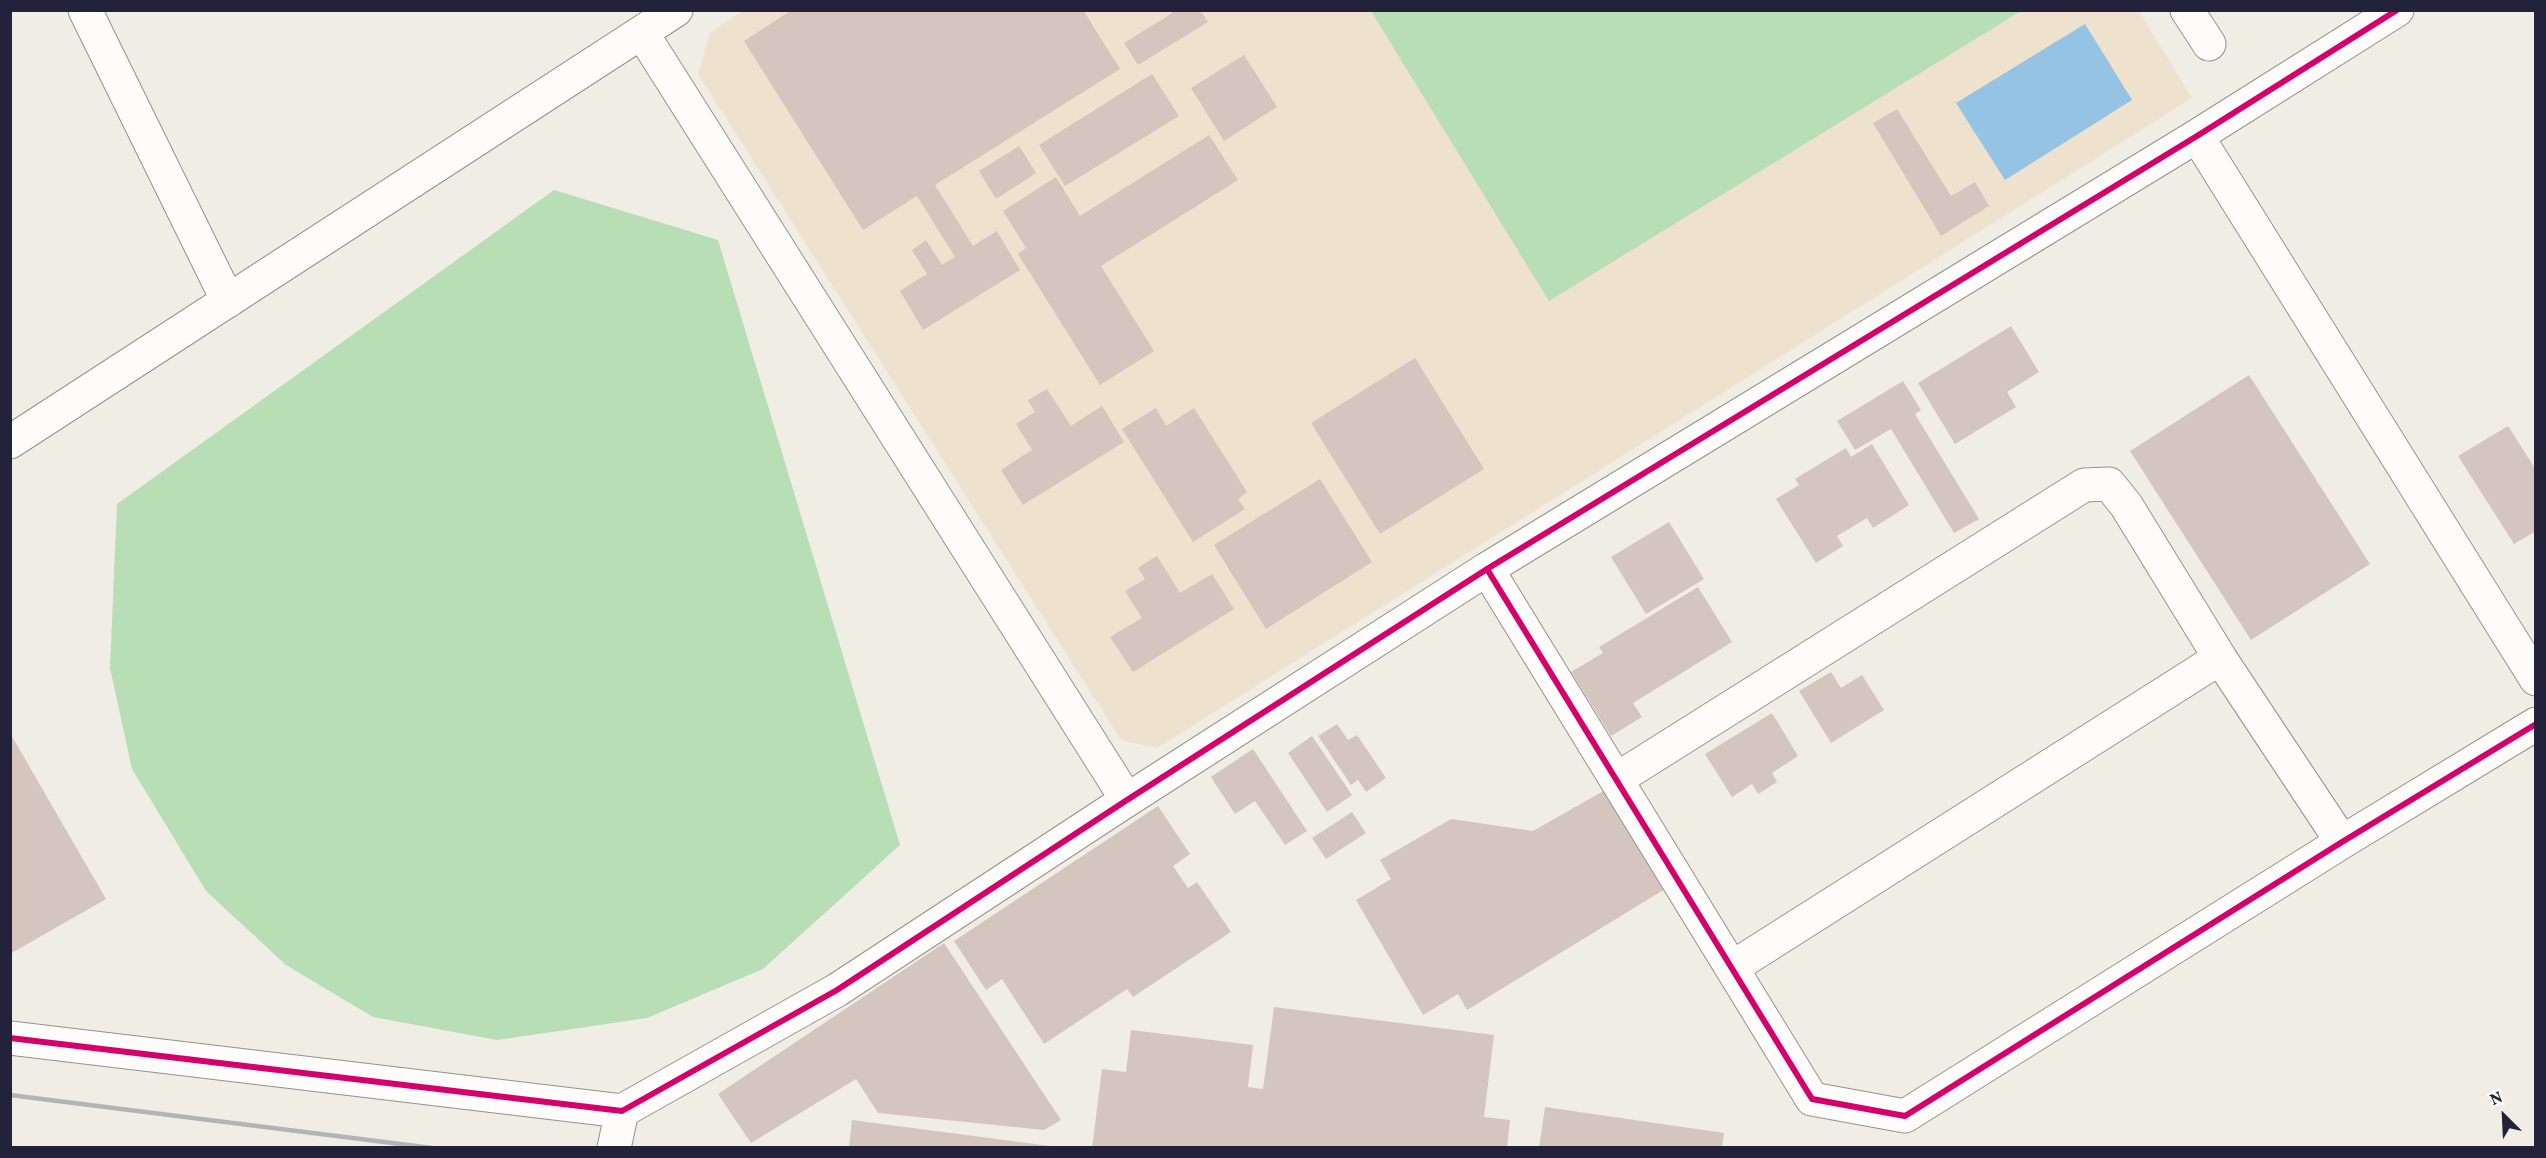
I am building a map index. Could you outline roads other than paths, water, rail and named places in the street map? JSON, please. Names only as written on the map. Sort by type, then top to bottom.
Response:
[{"type":"street","points":[[85,10],[228,301]]},
{"type":"street","points":[[10,442],[676,10]]},
{"type":"street","points":[[2187,10],[2209,44]]},
{"type":"street","points":[[10,1038],[622,1111],[837,990],[1126,800],[1487,569],[2197,136],[2397,10]]},
{"type":"street","points":[[642,33],[1126,800]]},
{"type":"street","points":[[2197,136],[2535,679]]},
{"type":"street","points":[[1617,779],[2084,485],[2109,484],[2126,505],[2220,658],[2342,842]]},
{"type":"street","points":[[1487,569],[1812,1099],[1905,1116],[2535,724]]},
{"type":"street","points":[[1732,967],[2220,658]]},
{"type":"street","points":[[614,1148],[622,1111]]},
{"type":"water","points":[[2085,24],[2132,100],[2005,180],[1956,103]]},
{"type":"railway","points":[[10,1095],[432,1148]]}]
